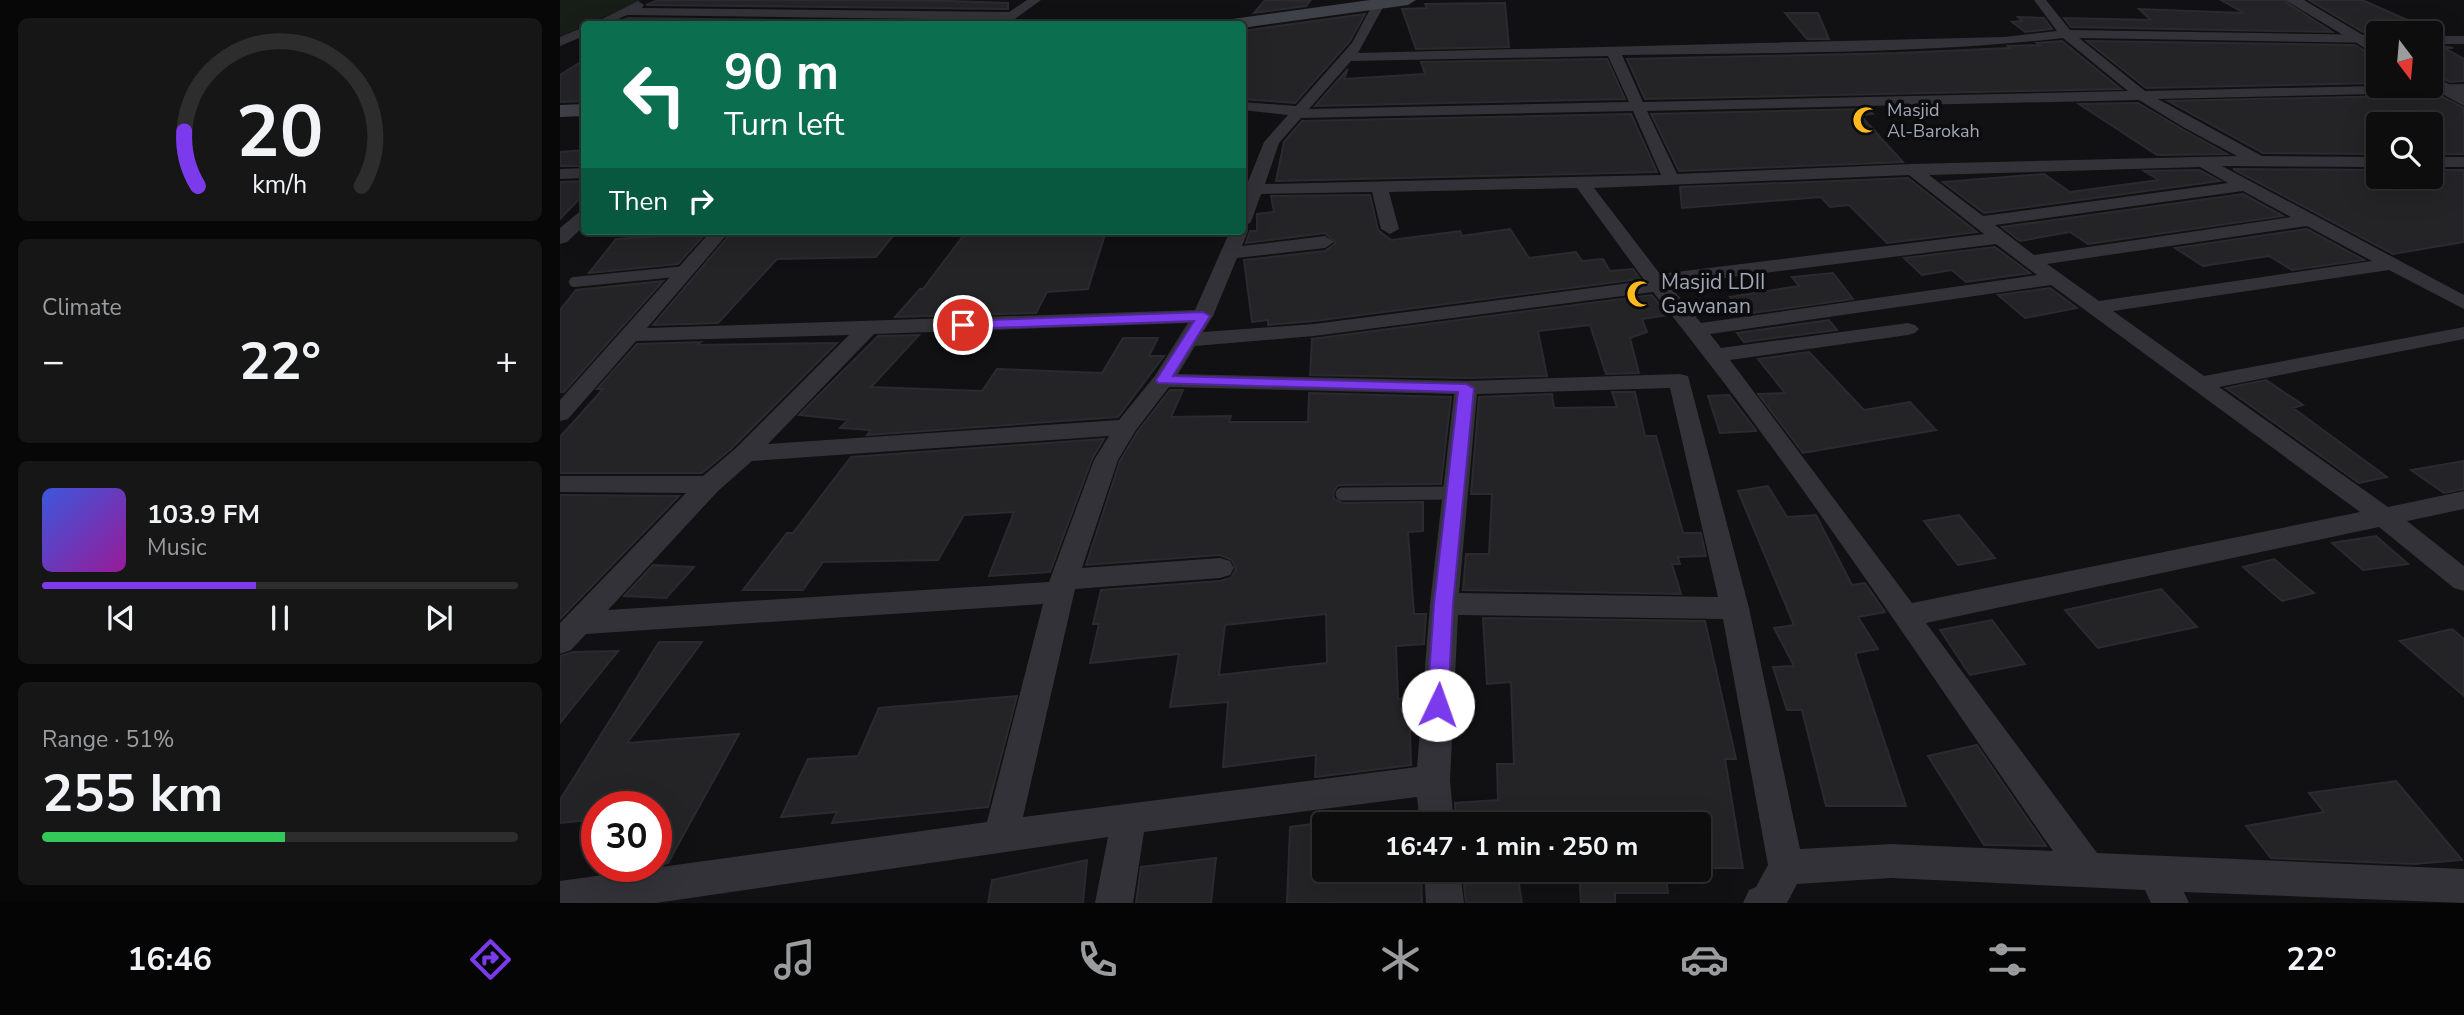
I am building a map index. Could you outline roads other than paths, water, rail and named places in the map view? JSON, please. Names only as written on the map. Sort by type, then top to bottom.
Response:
[{"type":"main road","points":[[1246,22],[1377,1],[1408,0]]},
{"type":"main road","points":[[560,111],[581,110]]},
{"type":"street","points":[[605,21],[649,0]]},
{"type":"street","points":[[625,12],[1005,20],[1035,0]]},
{"type":"street","points":[[2040,0],[2066,34],[2143,96],[2259,162]]},
{"type":"street","points":[[2293,0],[2366,44]]},
{"type":"street","points":[[1377,1],[1358,45],[1272,142],[1249,196],[1379,187],[1671,180],[1911,169],[2202,161],[2366,162]]},
{"type":"street","points":[[1348,57],[1918,44],[2004,41],[2066,34],[2366,38]]},
{"type":"street","points":[[2443,40],[2464,40]]},
{"type":"street","points":[[1918,44],[1933,56]]},
{"type":"street","points":[[1613,51],[1621,74],[1640,106],[1671,180]]},
{"type":"street","points":[[1246,107],[1297,113],[2143,96],[2447,86],[2464,100]]},
{"type":"street","points":[[2202,161],[2464,303]]},
{"type":"street","points":[[2443,162],[2464,162]]},
{"type":"street","points":[[1911,169],[2054,279],[2384,517],[2464,581]]},
{"type":"street","points":[[560,174],[581,173]]},
{"type":"street","points":[[1582,183],[1657,283],[1716,355],[2089,872]]},
{"type":"street","points":[[1188,340],[1314,330],[1657,283],[2248,185]]},
{"type":"street","points":[[1379,187],[1390,229]]},
{"type":"street","points":[[560,238],[581,220]]},
{"type":"street","points":[[2030,261],[2309,220]]},
{"type":"street","points":[[560,414],[718,235]]},
{"type":"street","points":[[1000,837],[1062,586],[1105,460],[1126,427],[1163,380],[1203,316],[1238,235]]},
{"type":"street","points":[[1232,253],[1325,242]]},
{"type":"street","points":[[2095,308],[2391,264]]},
{"type":"street","points":[[1695,330],[2054,279]]},
{"type":"street","points":[[630,335],[1203,316]]},
{"type":"street","points":[[570,633],[709,485],[745,454],[868,328]]},
{"type":"street","points":[[1716,355],[1908,329]]},
{"type":"street","points":[[2198,384],[2464,333]]},
{"type":"street","points":[[1163,380],[1466,388],[1680,381],[1735,608],[1786,867],[1769,900],[1762,903]]},
{"type":"street","points":[[1436,812],[1433,780],[1444,604],[1466,388]]},
{"type":"street","points":[[745,454],[1126,427]]},
{"type":"street","points":[[560,484],[709,485]]},
{"type":"street","points":[[1905,616],[2464,500]]},
{"type":"street","points":[[570,633],[1062,586],[1220,568]]},
{"type":"street","points":[[1444,604],[1735,608]]},
{"type":"street","points":[[560,899],[1129,818],[1433,780]]},
{"type":"street","points":[[1114,903],[1129,818]]},
{"type":"street","points":[[1786,867],[1891,861],[2002,865],[2089,872],[2164,889],[2310,892],[2464,887]]},
{"type":"street","points":[[1442,882],[1445,903]]},
{"type":"lane","points":[[574,282],[686,271]]},
{"type":"lane","points":[[1342,494],[1457,493]]},
{"type":"place","name":"Masjid Al-Barokah","points":[[1866,120]]},
{"type":"place","name":"Masjid LDII Gawanan","points":[[1640,294]]}]
